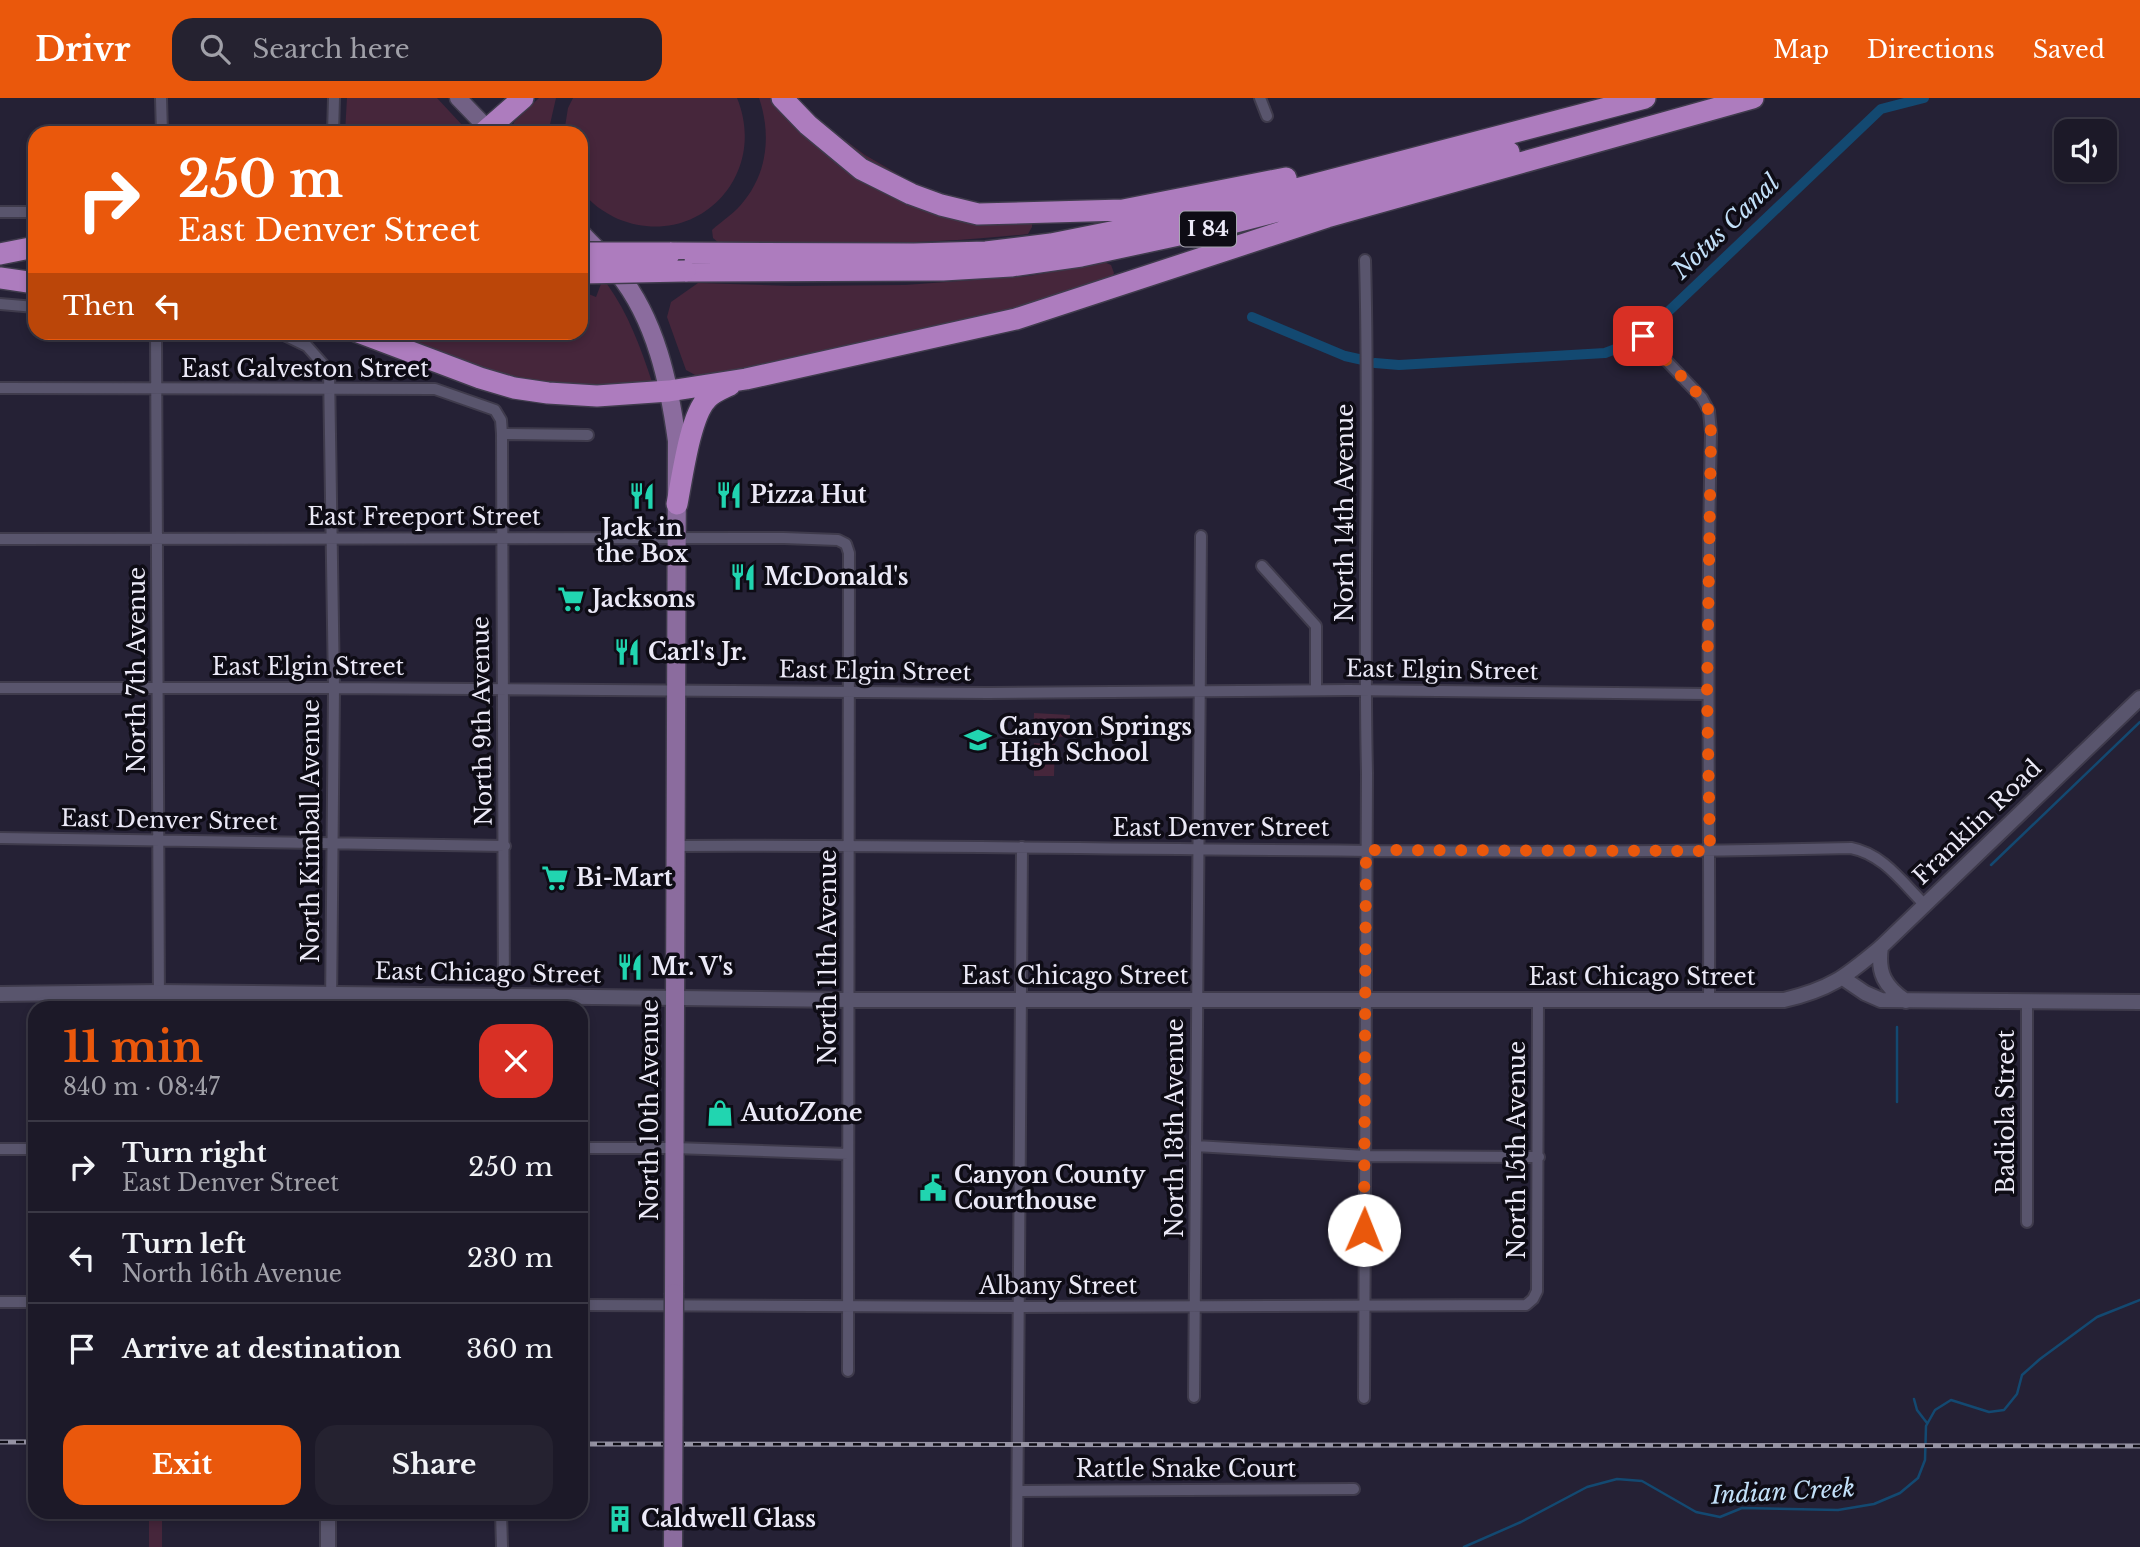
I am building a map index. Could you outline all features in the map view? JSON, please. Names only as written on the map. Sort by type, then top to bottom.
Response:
[{"type":"highway","points":[[493,126],[523,98]]},
{"type":"highway","points":[[782,98],[808,125],[861,169],[911,194],[978,214],[1123,210],[1334,168],[1396,161]]},
{"type":"highway","name":"I 84","points":[[588,253],[914,254],[986,252],[1051,244],[1201,214],[1645,98]]},
{"type":"highway","name":"I 84","points":[[588,273],[943,270],[1011,266],[1082,256],[1216,227],[1717,98]]},
{"type":"highway","points":[[378,340],[434,362],[514,388],[548,393],[597,396],[669,391],[746,379],[1016,319],[1327,217],[1753,98]]},
{"type":"highway","points":[[0,254],[28,248]]},
{"type":"highway","points":[[0,254],[28,255]]},
{"type":"highway","points":[[0,277],[28,275]]},
{"type":"highway","points":[[0,277],[28,282]]},
{"type":"highway","points":[[677,504],[700,408],[712,394],[746,379]]},
{"type":"main road","points":[[458,98],[482,126]]},
{"type":"main road","name":"North 10th Avenue","points":[[588,241],[618,273],[651,333],[669,391],[677,441],[673,1547]]},
{"type":"street","points":[[161,98],[162,126]]},
{"type":"street","points":[[333,126],[334,98]]},
{"type":"street","points":[[1260,98],[1267,116]]},
{"type":"street","points":[[0,212],[28,212]]},
{"type":"street","name":"North 14th Avenue","points":[[1364,1398],[1366,260]]},
{"type":"street","points":[[0,304],[28,306]]},
{"type":"street","points":[[1643,336],[1702,398],[1709,411],[1709,1001]]},
{"type":"street","name":"North 7th Avenue","points":[[156,340],[159,1001]]},
{"type":"street","name":"North Kimball Avenue","points":[[295,340],[307,346],[324,363],[329,371],[330,389],[334,688],[331,1001]]},
{"type":"street","name":"East Galveston Street","points":[[0,388],[420,388],[452,393],[495,411],[501,420],[502,434]]},
{"type":"street","points":[[502,434],[588,435]]},
{"type":"street","name":"North 9th Avenue","points":[[502,434],[504,1001]]},
{"type":"street","name":"North 13th Avenue","points":[[1194,1397],[1201,536]]},
{"type":"street","name":"East Freeport Street","points":[[0,539],[676,538],[838,540],[846,544]]},
{"type":"street","name":"North 11th Avenue","points":[[846,544],[849,553],[848,1371]]},
{"type":"street","points":[[1262,566],[1316,626],[1316,690]]},
{"type":"street","name":"East Elgin Street","points":[[0,688],[676,690],[988,694],[1316,690],[1707,694]]},
{"type":"street","name":"Franklin Road","points":[[1843,978],[1881,947],[2140,698]]},
{"type":"street","name":"East Denver Street","points":[[0,838],[505,846]]},
{"type":"street","name":"East Denver Street","points":[[675,846],[1710,851],[1851,848],[1866,851],[1880,859],[1924,904]]},
{"type":"street","points":[[1017,1547],[1022,847]]},
{"type":"street","points":[[1881,947],[1879,960],[1886,984],[1906,1001]]},
{"type":"street","points":[[1843,978],[1864,993],[1881,1000],[2140,1002]]},
{"type":"street","name":"East Chicago Street","points":[[561,1001],[1784,1000],[1826,989],[1843,978]]},
{"type":"street","name":"East Chicago Street","points":[[0,993],[159,992],[331,1001]]},
{"type":"street","name":"North 15th Avenue","points":[[1533,1299],[1537,1291],[1538,1000]]},
{"type":"street","name":"Badiola Street","points":[[2027,1002],[2027,1222]]},
{"type":"street","points":[[1196,1146],[1365,1156],[1539,1157]]},
{"type":"street","points":[[588,1148],[674,1147],[848,1154]]},
{"type":"street","points":[[0,1149],[28,1149]]},
{"type":"street","name":"Albany Street","points":[[588,1305],[1526,1305],[1533,1299]]},
{"type":"street","points":[[0,1302],[28,1302]]},
{"type":"street","name":"Rattle Snake Court","points":[[1019,1491],[1353,1489]]},
{"type":"street","points":[[328,1519],[328,1547]]},
{"type":"street","points":[[501,1519],[502,1547]]},
{"type":"shaded area","points":[[347,98],[437,98],[463,126],[345,126]]},
{"type":"shaded area","points":[[539,98],[556,98],[550,126],[513,126],[514,122]]},
{"type":"shaded area","points":[[573,98],[737,98],[744,127],[743,154],[734,179],[719,200],[699,215],[674,225],[647,226],[618,219],[588,198],[588,126],[565,126],[568,108]]},
{"type":"shaded area","points":[[759,98],[789,98],[865,155],[910,181],[958,200],[1032,219],[1032,227],[1028,234],[951,240],[720,244],[713,238],[712,230],[744,201],[762,164],[766,138]]},
{"type":"shaded area","points":[[1104,262],[1111,265],[1114,273],[1109,283],[1030,308],[723,376],[697,376],[686,370],[667,317],[671,302],[698,283],[905,285],[1029,276]]},
{"type":"shaded area","points":[[601,284],[607,284],[628,319],[652,382],[579,386],[532,381],[467,364],[402,340],[588,340],[588,294],[596,297]]},
{"type":"shaded area","points":[[1034,713],[1070,715],[1069,737],[1033,736]]},
{"type":"shaded area","points":[[1034,743],[1055,744],[1054,776],[1034,776]]},
{"type":"shaded area","points":[[149,1519],[162,1519],[162,1547],[149,1547]]},
{"type":"waterway","name":"Notus Canal","points":[[1375,363],[1399,365],[1605,353],[1626,345],[1651,328],[1881,109],[1924,98]]},
{"type":"waterway","name":"Notus Canal","points":[[1252,317],[1345,356],[1363,360]]},
{"type":"waterway","points":[[1991,865],[2140,722]]},
{"type":"waterway","points":[[1897,1027],[1897,1102]]},
{"type":"waterway","name":"Indian Creek","points":[[1464,1547],[1521,1522],[1587,1487],[1617,1479],[1642,1481],[1696,1512],[1720,1517],[1742,1508],[1838,1510],[1874,1504],[1900,1493],[1918,1478],[1925,1460],[1926,1426],[1935,1410],[1951,1400],[1989,1412],[2004,1410],[2017,1394],[2022,1375],[2040,1359],[2097,1317],[2140,1300]]},
{"type":"waterway","points":[[1914,1399],[1917,1410],[1927,1423]]},
{"type":"railway","points":[[0,1442],[28,1442]]},
{"type":"railway","points":[[588,1444],[2140,1446]]},
{"type":"place","name":"Pizza Hut","points":[[729,495]]},
{"type":"place","name":"Jack in the Box","points":[[642,496]]},
{"type":"place","name":"McDonald's","points":[[743,577]]},
{"type":"place","name":"Jacksons","points":[[571,599]]},
{"type":"place","name":"Carl's Jr.","points":[[627,652]]},
{"type":"place","name":"Canyon Springs High School","points":[[978,740]]},
{"type":"place","name":"Bi-Mart","points":[[555,878]]},
{"type":"place","name":"Mr. V's","points":[[630,967]]},
{"type":"place","name":"AutoZone","points":[[720,1113]]},
{"type":"place","name":"Canyon County Courthouse","points":[[933,1188]]},
{"type":"place","name":"Caldwell Glass","points":[[620,1519]]},
{"type":"route","points":[[1364,1230],[1366,850],[1710,851],[1707,694],[1711,433],[1709,411],[1702,398],[1643,336]]}]
